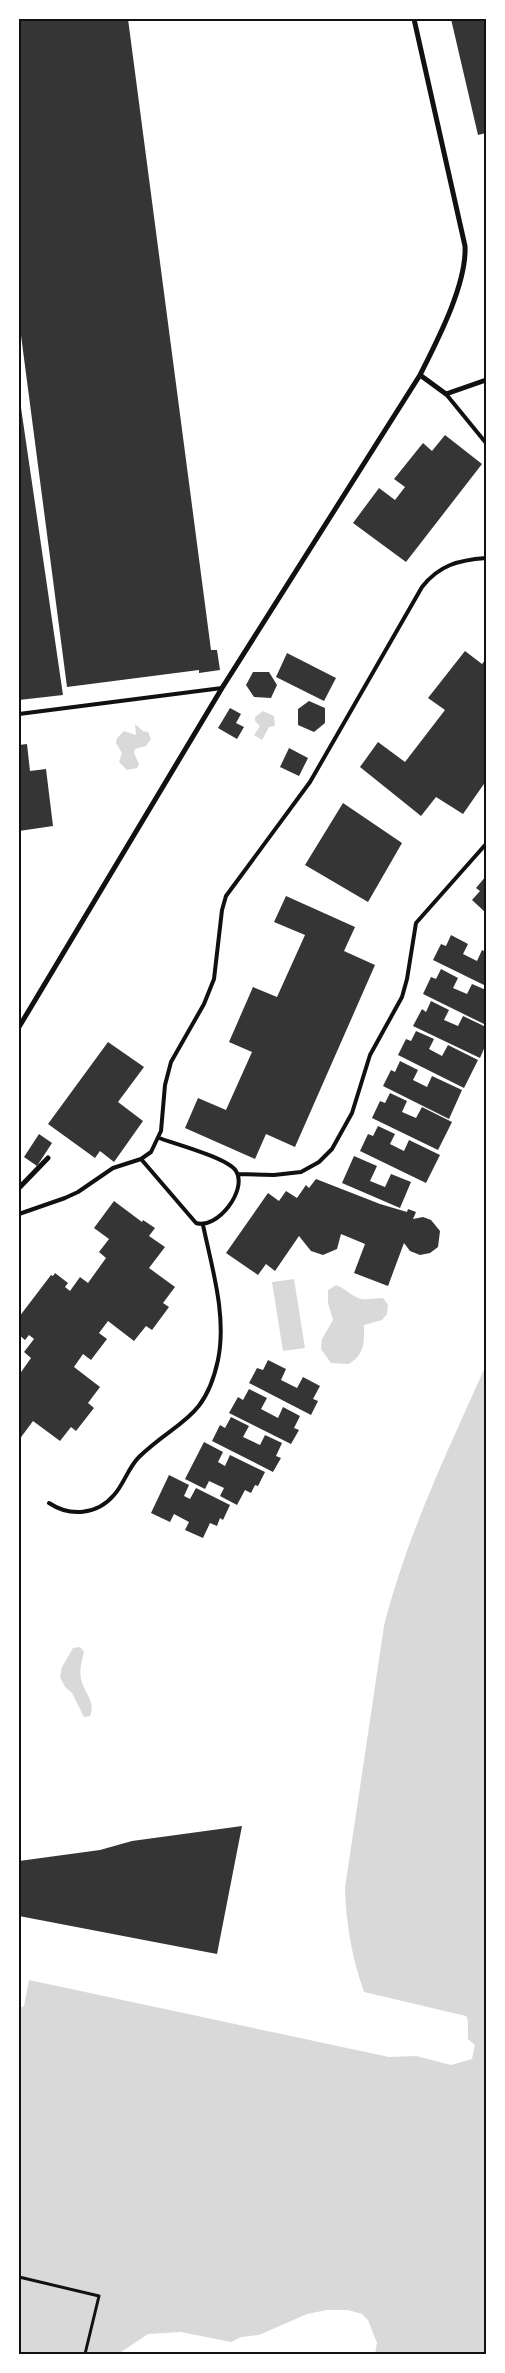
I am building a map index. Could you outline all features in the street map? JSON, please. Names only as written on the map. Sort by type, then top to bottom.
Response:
[{"type":"street","points":[[19,1027],[222,688],[420,375],[441,332],[462,272],[465,252],[464,234],[414,19]]},
{"type":"street","points":[[420,375],[446,394],[486,380]]},
{"type":"street","points":[[19,1188],[48,1158]]},
{"type":"lane","points":[[446,394],[486,443]]},
{"type":"lane","points":[[19,1214],[78,1192],[113,1168],[141,1159],[151,1152],[159,1138],[165,1085],[171,1062],[204,1004],[213,983],[222,910],[229,889],[278,828],[310,782],[422,587],[444,566],[459,561],[486,558]]},
{"type":"lane","points":[[19,714],[222,688]]},
{"type":"lane","points":[[159,1138],[226,1163],[238,1174],[274,1175],[301,1172],[318,1162],[332,1148],[352,1113],[370,1055],[402,997],[408,979],[416,923],[486,844]]},
{"type":"lane","points":[[141,1159],[189,1217],[196,1223],[203,1225],[214,1220],[228,1207],[236,1189],[238,1174]]},
{"type":"lane","points":[[49,1503],[72,1512],[89,1512],[102,1506],[115,1495],[135,1461],[188,1419],[203,1401],[216,1369],[221,1335],[218,1296],[203,1225]]},
{"type":"path","points":[[19,2277],[99,2296],[86,2354]]},
{"type":"shaded area","points":[[263,711],[274,716],[275,726],[269,727],[262,740],[254,735],[260,726],[255,721],[255,717]]},
{"type":"shaded area","points":[[135,724],[143,731],[148,732],[151,739],[146,746],[135,749],[134,753],[139,764],[137,768],[127,770],[119,762],[122,753],[116,743],[117,738],[124,731],[136,735]]},
{"type":"shaded area","points":[[294,1279],[305,1348],[283,1351],[272,1282]]},
{"type":"shaded area","points":[[336,1285],[359,1298],[383,1298],[388,1305],[387,1314],[382,1320],[364,1325],[361,1352],[349,1364],[331,1363],[321,1349],[322,1339],[333,1320],[328,1303],[328,1290]]},
{"type":"shaded area","points":[[486,1365],[486,2354],[375,2354],[377,2343],[368,2320],[362,2314],[348,2310],[327,2310],[307,2314],[259,2335],[241,2337],[231,2342],[181,2332],[148,2334],[118,2354],[19,2354],[19,2009],[24,2006],[29,1980],[389,2057],[416,2056],[451,2065],[472,2059],[475,2045],[468,2039],[468,2021],[466,2016],[364,1992],[350,1941],[345,1888],[384,1626],[393,1592],[429,1493]]},
{"type":"shaded area","points":[[80,1647],[84,1652],[81,1669],[82,1684],[92,1706],[90,1716],[84,1717],[72,1693],[65,1687],[60,1677],[62,1667],[73,1648]]},
{"type":"building","points":[[19,19],[128,19],[211,650],[217,650],[220,670],[199,673],[199,670],[67,687],[19,320]]},
{"type":"building","points":[[451,19],[486,19],[486,133],[478,135]]},
{"type":"building","points":[[19,394],[63,695],[19,700]]},
{"type":"building","points":[[445,435],[482,464],[406,562],[353,523],[379,488],[395,500],[405,487],[394,479],[423,443],[432,451]]},
{"type":"building","points":[[465,651],[482,664],[486,659],[486,781],[463,814],[436,797],[421,816],[360,767],[378,742],[405,762],[445,710],[428,698]]},
{"type":"building","points":[[287,653],[336,678],[324,701],[276,677]]},
{"type":"building","points":[[253,672],[269,672],[277,685],[271,698],[254,697],[246,685]]},
{"type":"building","points":[[309,701],[325,708],[325,723],[314,732],[298,725],[298,709]]},
{"type":"building","points":[[230,708],[241,714],[236,723],[244,727],[237,739],[218,728]]},
{"type":"building","points":[[27,744],[30,771],[46,769],[53,826],[19,831],[19,745]]},
{"type":"building","points":[[289,748],[308,758],[299,776],[280,767]]},
{"type":"building","points":[[343,803],[402,843],[368,902],[305,865]]},
{"type":"building","points":[[486,876],[486,913],[472,900],[480,891],[476,888]]},
{"type":"building","points":[[286,896],[355,927],[344,951],[375,965],[295,1147],[266,1134],[255,1159],[185,1128],[198,1098],[226,1110],[252,1052],[229,1042],[253,987],[277,997],[305,935],[274,922]]},
{"type":"building","points":[[451,935],[468,944],[463,954],[477,961],[482,950],[486,952],[486,986],[433,960],[441,944],[446,946]]},
{"type":"building","points":[[441,969],[458,978],[453,988],[467,994],[472,984],[486,990],[486,1025],[423,994],[431,977],[436,979]]},
{"type":"building","points":[[431,1001],[449,1010],[444,1020],[458,1026],[463,1016],[486,1027],[486,1044],[480,1058],[413,1026],[422,1009],[426,1012]]},
{"type":"building","points":[[416,1031],[434,1039],[429,1049],[442,1056],[448,1045],[478,1060],[464,1088],[398,1055],[406,1039],[411,1041]]},
{"type":"building","points":[[108,1042],[144,1067],[118,1102],[143,1121],[114,1162],[100,1151],[95,1158],[48,1124]]},
{"type":"building","points":[[400,1061],[418,1070],[413,1080],[427,1087],[432,1076],[462,1090],[449,1119],[383,1086],[391,1070],[395,1072]]},
{"type":"building","points":[[390,1093],[407,1101],[402,1112],[416,1118],[422,1107],[452,1122],[438,1150],[372,1118],[380,1101],[385,1103]]},
{"type":"building","points":[[378,1126],[395,1134],[390,1144],[404,1151],[409,1140],[440,1155],[426,1183],[360,1151],[368,1134],[373,1136]]},
{"type":"building","points":[[39,1134],[52,1143],[37,1166],[24,1157]]},
{"type":"building","points":[[354,1156],[377,1166],[370,1181],[385,1187],[391,1174],[411,1182],[400,1208],[342,1183]]},
{"type":"building","points":[[316,1179],[380,1204],[407,1212],[408,1209],[416,1212],[413,1219],[423,1217],[431,1220],[440,1231],[438,1247],[430,1253],[420,1255],[410,1251],[404,1243],[388,1286],[354,1273],[365,1244],[341,1234],[337,1249],[323,1255],[311,1251],[299,1236],[275,1271],[266,1264],[258,1275],[226,1253],[268,1193],[279,1201],[286,1191],[297,1198],[306,1185],[309,1188]]},
{"type":"building","points":[[114,1201],[142,1222],[143,1220],[155,1228],[149,1236],[165,1247],[149,1268],[175,1287],[163,1303],[169,1307],[152,1330],[146,1326],[134,1341],[108,1321],[99,1333],[107,1339],[91,1360],[83,1354],[74,1367],[100,1387],[88,1403],[94,1408],[76,1431],[71,1427],[60,1441],[33,1421],[19,1440],[19,1375],[31,1358],[24,1352],[34,1339],[29,1335],[25,1340],[19,1335],[19,1317],[51,1275],[53,1276],[55,1273],[68,1283],[65,1287],[70,1291],[80,1277],[88,1283],[106,1258],[99,1252],[109,1239],[94,1228]]},
{"type":"building","points":[[268,1360],[286,1369],[281,1380],[297,1388],[303,1377],[320,1386],[313,1399],[318,1401],[311,1415],[249,1383],[257,1368],[263,1370]]},
{"type":"building","points":[[249,1389],[267,1398],[261,1409],[278,1418],[283,1407],[300,1416],[294,1428],[299,1430],[291,1444],[229,1413],[238,1397],[243,1400]]},
{"type":"building","points":[[231,1417],[249,1426],[243,1437],[260,1445],[265,1435],[282,1443],[276,1456],[281,1458],[273,1472],[212,1441],[220,1425],[225,1428]]},
{"type":"building","points":[[204,1442],[223,1452],[218,1462],[225,1466],[230,1455],[265,1472],[258,1486],[255,1485],[251,1493],[245,1490],[237,1505],[220,1496],[224,1488],[209,1481],[205,1489],[185,1479]]},
{"type":"building","points":[[169,1475],[189,1485],[184,1496],[190,1499],[196,1488],[230,1505],[223,1520],[220,1518],[217,1526],[210,1523],[203,1538],[185,1530],[189,1522],[174,1514],[170,1522],[151,1513]]},
{"type":"building","points":[[242,1826],[217,1954],[19,1916],[19,1861],[100,1850],[132,1841]]}]
